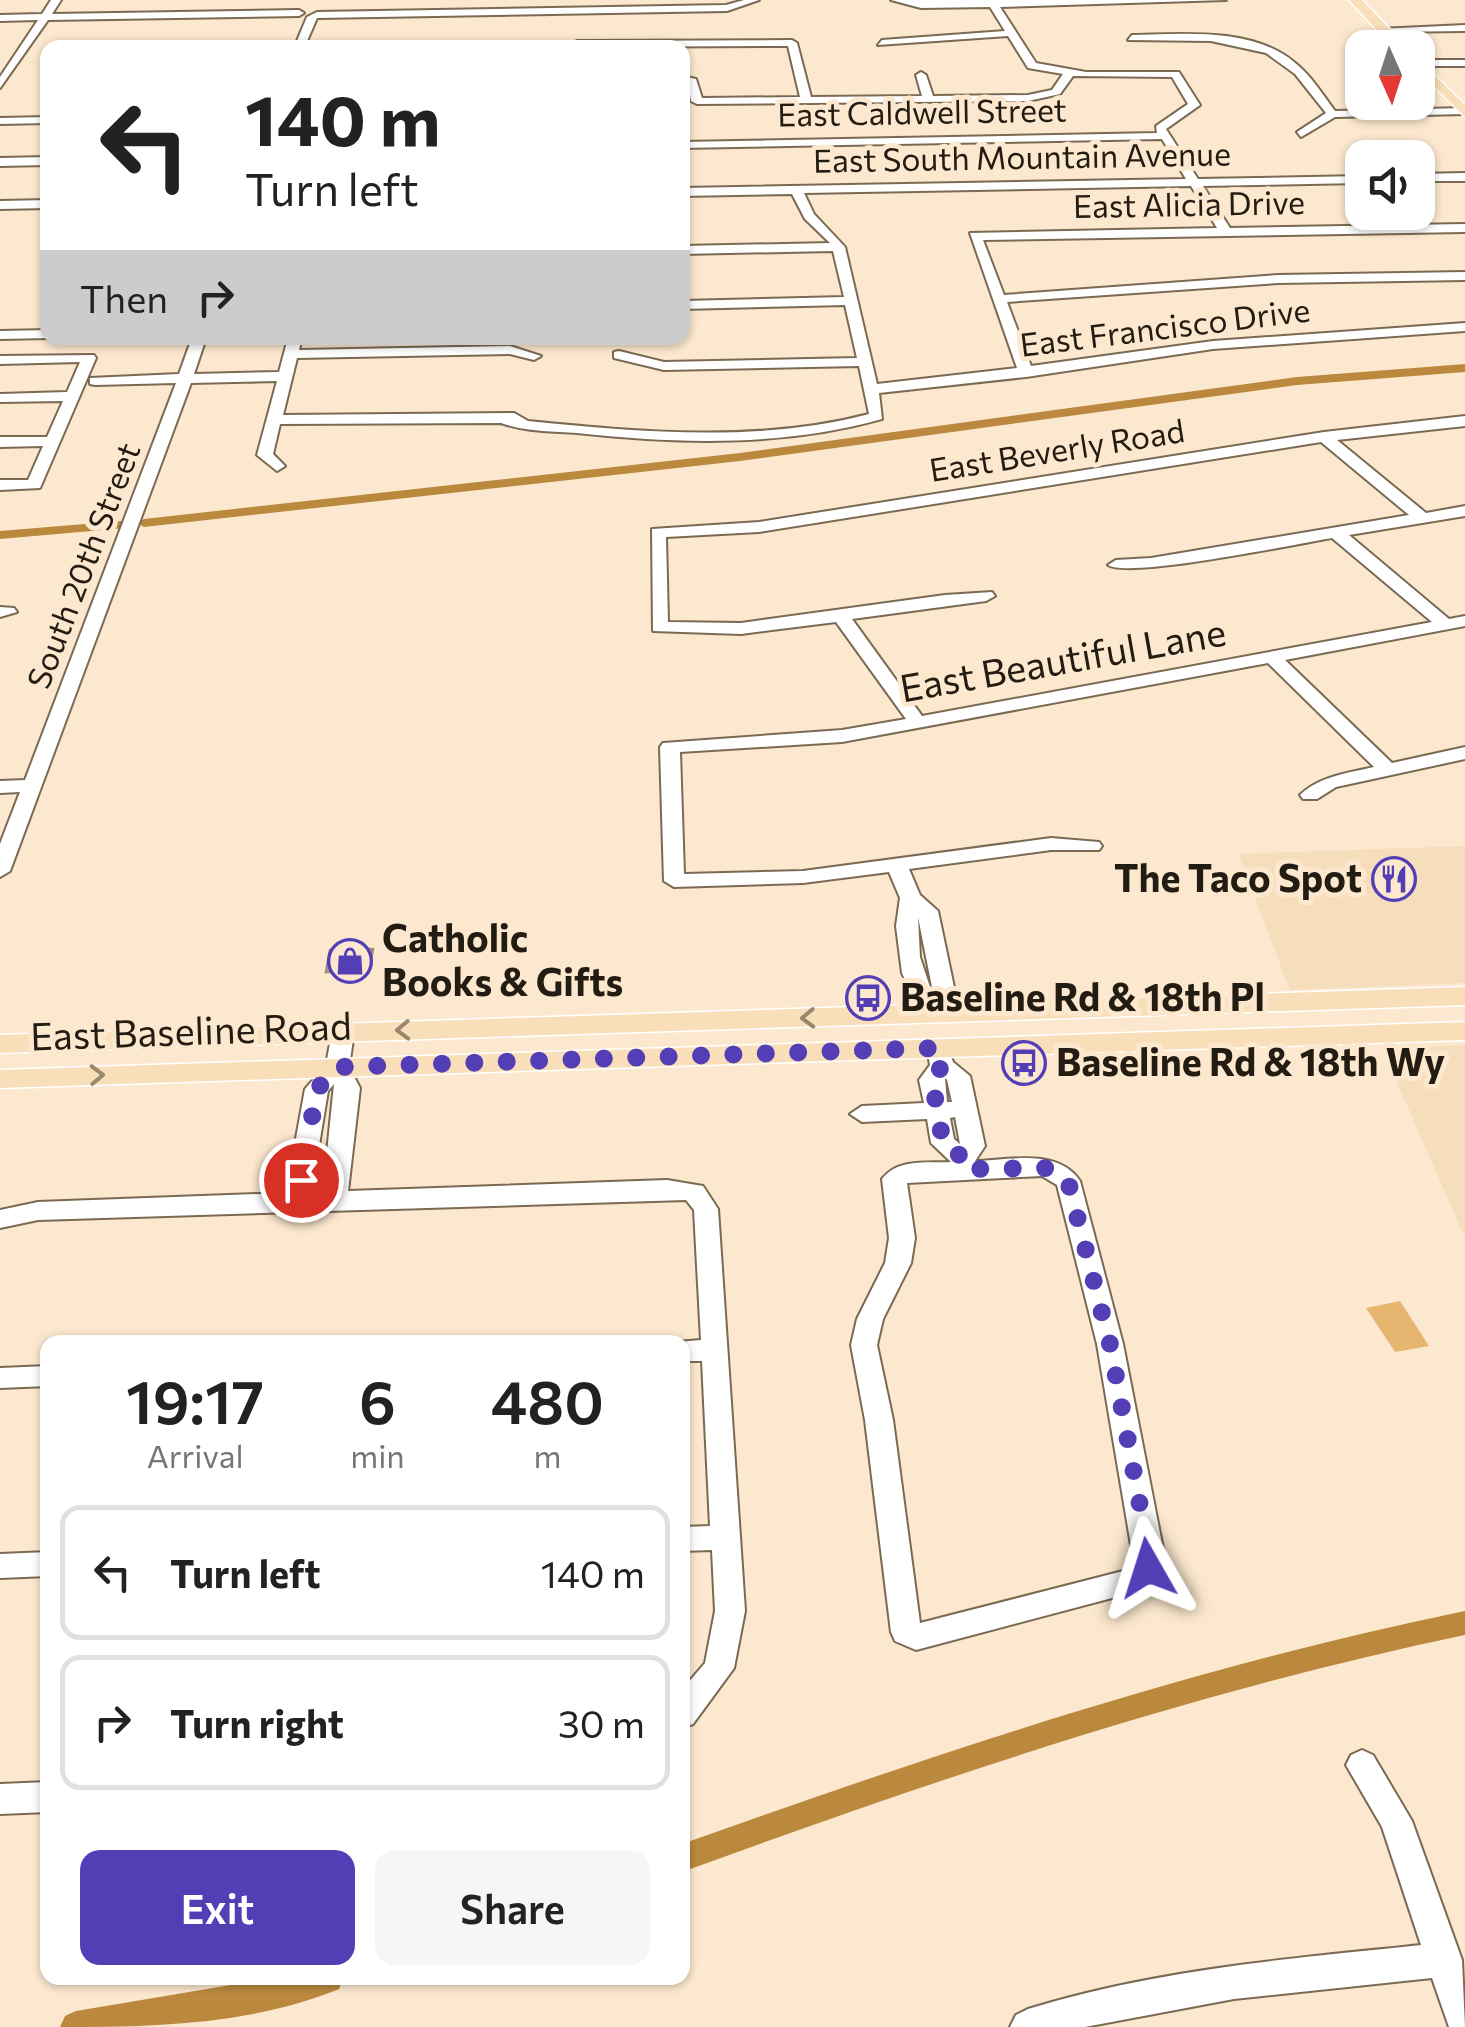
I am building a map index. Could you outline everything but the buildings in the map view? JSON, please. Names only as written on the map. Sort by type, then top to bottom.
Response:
[{"type":"main road","points":[[1355,0],[1384,29]]},
{"type":"main road","points":[[1435,80],[1465,111]]},
{"type":"main road","name":"East Baseline Road","points":[[0,1044],[1465,996]]},
{"type":"main road","points":[[1156,1006],[1207,1020],[1237,1039],[1268,1020],[1361,1012],[1405,998]]},
{"type":"main road","points":[[932,1014],[940,1057]]},
{"type":"main road","name":"East Baseline Road","points":[[0,1079],[338,1067],[940,1057],[1237,1039],[1465,1031]]},
{"type":"street","points":[[0,85],[56,0]]},
{"type":"street","points":[[0,18],[351,14],[572,5],[726,8],[754,0]]},
{"type":"street","points":[[896,0],[921,5],[1220,0]]},
{"type":"street","points":[[302,40],[308,1]]},
{"type":"street","points":[[992,2],[1032,66],[1069,74],[1175,74],[1194,104],[1160,128],[1226,232]]},
{"type":"street","points":[[572,5],[576,40]]},
{"type":"street","points":[[1384,29],[1465,28]]},
{"type":"street","points":[[882,43],[1013,33]]},
{"type":"street","points":[[1244,45],[1268,36]]},
{"type":"street","points":[[1132,38],[1192,38],[1244,45],[1290,63],[1332,114]]},
{"type":"street","points":[[690,44],[792,43],[807,102]]},
{"type":"street","points":[[1435,63],[1465,63]]},
{"type":"street","points":[[692,79],[697,101],[807,102],[1045,96],[1061,88],[1069,74]]},
{"type":"street","points":[[921,75],[929,100]]},
{"type":"street","points":[[1301,134],[1332,114],[1465,111]]},
{"type":"street","points":[[0,121],[40,120]]},
{"type":"street","name":"East Caldwell Street","points":[[690,145],[1163,136]]},
{"type":"street","points":[[0,162],[40,161]]},
{"type":"street","points":[[1435,178],[1465,178]]},
{"type":"street","name":"East South Mountain Avenue","points":[[690,192],[1345,179]]},
{"type":"street","points":[[274,420],[503,418],[538,428],[641,434],[820,431],[877,416],[838,247],[831,234],[806,217],[797,190]]},
{"type":"street","points":[[0,205],[40,204]]},
{"type":"street","name":"East Alicia Drive","points":[[998,299],[975,236],[1465,228]]},
{"type":"street","points":[[690,250],[838,247]]},
{"type":"street","points":[[1026,372],[998,299],[1278,280],[1464,278]]},
{"type":"street","points":[[690,305],[851,302]]},
{"type":"street","name":"East Francisco Drive","points":[[872,389],[1213,345],[1465,327]]},
{"type":"street","points":[[0,335],[40,334]]},
{"type":"street","name":"South 20th Street","points":[[0,871],[196,345]]},
{"type":"street","points":[[277,466],[265,455],[293,346],[510,350],[534,356]]},
{"type":"street","points":[[619,355],[664,366],[864,362]]},
{"type":"street","points":[[0,360],[89,358],[83,386],[34,485],[0,485]]},
{"type":"street","points":[[0,398],[154,380],[285,376]]},
{"type":"street","name":"East Beverly Road","points":[[842,618],[737,629],[660,627],[658,532],[760,527],[1324,437],[1465,421]]},
{"type":"street","points":[[1324,437],[1421,517]]},
{"type":"street","points":[[0,442],[53,441]]},
{"type":"street","points":[[1116,565],[1151,563],[1465,511]]},
{"type":"street","points":[[1335,532],[1456,623]]},
{"type":"street","points":[[919,724],[842,618],[986,596]]},
{"type":"street","name":"East Beautiful Lane","points":[[897,866],[803,876],[674,880],[670,747],[785,742],[919,724],[1456,623]]},
{"type":"street","points":[[1274,658],[1386,769]]},
{"type":"street","points":[[1310,795],[1330,782],[1465,753]]},
{"type":"street","points":[[0,786],[30,793]]},
{"type":"street","points":[[0,801],[30,793]]},
{"type":"street","points":[[911,898],[905,914],[918,994],[932,1014],[944,992],[927,910],[911,898],[897,866],[1052,844],[1092,846]]},
{"type":"street","points":[[910,945],[934,945]]},
{"type":"street","points":[[334,1201],[348,1088],[338,1067],[343,1032]]},
{"type":"street","points":[[966,1110],[958,1076],[940,1057],[932,1080],[943,1143],[963,1163],[1047,1168],[1068,1181],[1110,1344],[1149,1554],[1148,1568],[1136,1580],[916,1637],[906,1632],[879,1420],[864,1344],[870,1319],[898,1264],[902,1238],[894,1179],[906,1172],[963,1163],[974,1146],[966,1110]]},
{"type":"street","points":[[298,1202],[317,1089],[338,1067]]},
{"type":"street","points":[[862,1114],[966,1110]]},
{"type":"street","points":[[307,1139],[342,1137]]},
{"type":"street","points":[[0,1219],[38,1210],[667,1188],[694,1192],[706,1209],[730,1611],[719,1668],[690,1704]]},
{"type":"street","points":[[690,1351],[715,1350]]},
{"type":"street","points":[[0,1378],[40,1376]]},
{"type":"street","points":[[690,1539],[726,1537]]},
{"type":"street","points":[[0,1566],[40,1564]]},
{"type":"street","points":[[1362,1765],[1396,1821],[1465,2024]]},
{"type":"street","points":[[0,1799],[40,1797]]},
{"type":"street","points":[[1028,2027],[1060,2016],[1239,1980],[1445,1960]]},
{"type":"shaded area","points":[[1465,846],[1465,983],[1290,990],[1238,854]]},
{"type":"shaded area","points":[[1465,1045],[1465,1238],[1382,1048]]},
{"type":"shaded area","points":[[1400,1301],[1429,1346],[1395,1352],[1366,1308]]},
{"type":"waterway","points":[[144,523],[740,457],[1297,381],[1465,368]]},
{"type":"waterway","points":[[0,535],[121,525]]},
{"type":"waterway","points":[[690,1855],[1069,1724],[1264,1668],[1465,1623]]},
{"type":"waterway","points":[[76,2027],[304,1985]]},
{"type":"place","name":"The Taco Spot","points":[[1394,879]]},
{"type":"place","name":"Catholic Books & Gifts","points":[[350,961]]},
{"type":"place","name":"Baseline Rd & 18th Pl","points":[[868,998]]},
{"type":"place","name":"Baseline Rd & 18th Wy","points":[[1024,1063]]},
{"type":"route","points":[[301,1180],[317,1089],[338,1067],[938,1048],[942,1066],[932,1080],[943,1143],[962,1157],[964,1169],[1047,1168],[1068,1181],[1110,1344],[1149,1554],[1148,1568]]}]
